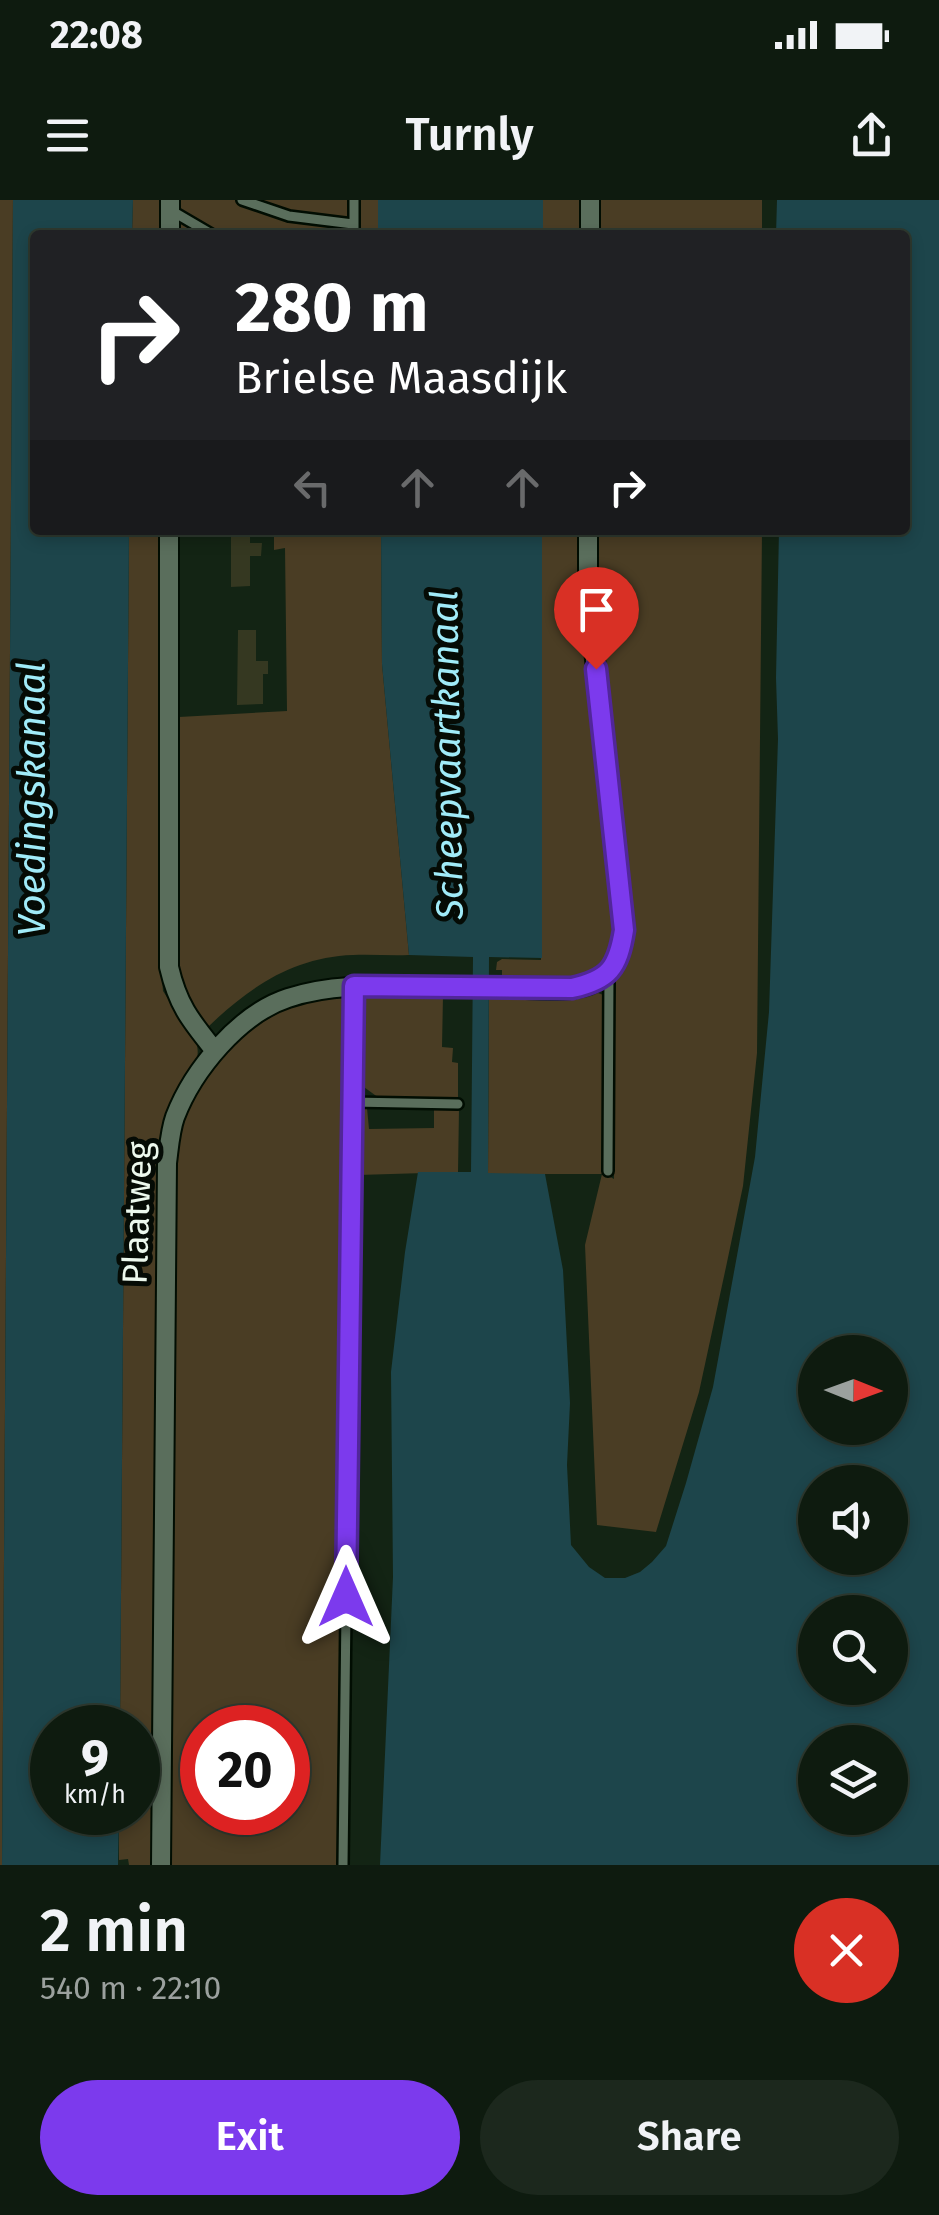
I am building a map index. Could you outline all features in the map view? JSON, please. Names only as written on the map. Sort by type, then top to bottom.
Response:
[{"type":"street","points":[[590,200],[590,230]]},
{"type":"street","points":[[169,535],[168,967],[174,992],[185,1013],[215,1051]]},
{"type":"street","points":[[588,535],[588,594],[624,930],[620,954],[609,973]]},
{"type":"street","name":"Plaatweg","points":[[162,1865],[167,1163],[174,1120],[197,1074],[215,1051],[253,1017],[285,998],[354,986],[572,988],[592,984],[609,973]]},
{"type":"lane","points":[[242,200],[288,216],[354,230],[354,200]]},
{"type":"lane","points":[[170,205],[206,230]]},
{"type":"lane","points":[[608,1171],[609,973]]},
{"type":"lane","points":[[343,1865],[354,986]]},
{"type":"lane","points":[[352,1102],[458,1104]]},
{"type":"shaded area","points":[[0,200],[13,200],[2,1865],[0,1865]]},
{"type":"shaded area","points":[[133,200],[165,200],[165,230],[132,230]]},
{"type":"shaded area","points":[[180,200],[378,200],[378,230],[181,230]]},
{"type":"shaded area","points":[[543,200],[584,200],[583,230],[543,230]]},
{"type":"shaded area","points":[[597,200],[762,200],[762,230],[597,230]]},
{"type":"shaded area","points":[[129,535],[163,535],[161,967],[163,991],[198,1050],[193,1071],[177,1097],[160,1719],[160,1705],[120,1705]]},
{"type":"shaded area","points":[[274,535],[381,535],[382,664],[409,955],[311,961],[256,987],[208,1027],[180,987],[178,967],[179,717],[287,711],[285,548],[274,550]]},
{"type":"shaded area","points":[[542,535],[581,535],[588,682],[615,934],[608,960],[584,980],[502,983],[502,970],[496,970],[502,959],[541,960]]},
{"type":"shaded area","points":[[596,535],[762,535],[757,1053],[743,1186],[699,1392],[656,1532],[597,1525],[585,1245],[602,1174],[488,1174],[489,997],[559,1001],[598,993],[606,996],[603,1173],[614,1179],[615,974],[625,956],[597,646]]},
{"type":"shaded area","points":[[341,995],[347,1002],[340,1865],[171,1865],[176,1157],[190,1104],[210,1070],[256,1026],[311,1000]]},
{"type":"shaded area","points":[[366,995],[443,996],[442,1047],[453,1048],[452,1062],[458,1063],[458,1100],[379,1098],[357,1082],[357,1009]]},
{"type":"shaded area","points":[[357,1108],[367,1108],[369,1129],[434,1128],[434,1108],[459,1109],[458,1172],[358,1175]]},
{"type":"shaded area","points":[[119,1835],[157,1835],[156,1865],[129,1865],[128,1859],[119,1860]]},
{"type":"water","name":"Voedingskanaal","points":[[13,200],[133,200],[132,230],[30,230],[30,535],[129,535],[120,1705],[30,1705],[30,1835],[119,1835],[118,1865],[2,1865]]},
{"type":"water","points":[[378,200],[543,200],[543,230],[378,230]]},
{"type":"water","name":"Scheepvaartkanaal","points":[[777,200],[939,200],[939,1865],[380,1865],[393,1577],[391,1372],[418,1172],[471,1172],[473,957],[409,955],[382,664],[381,535],[542,535],[542,958],[489,957],[488,1173],[545,1174],[563,1270],[570,1403],[567,1465],[571,1545],[589,1567],[605,1578],[625,1578],[640,1572],[666,1546],[713,1387],[755,1157],[769,1012],[778,739],[779,535],[910,535],[910,230],[776,230]]},
{"type":"building","points":[[231,535],[250,535],[250,543],[262,543],[261,556],[250,556],[250,586],[231,587]]},
{"type":"building","points":[[238,630],[256,630],[256,661],[268,661],[268,674],[263,674],[263,704],[237,705]]},
{"type":"route","points":[[346,1597],[354,986],[572,988],[592,984],[609,973],[620,954],[624,930],[596,669]]}]
